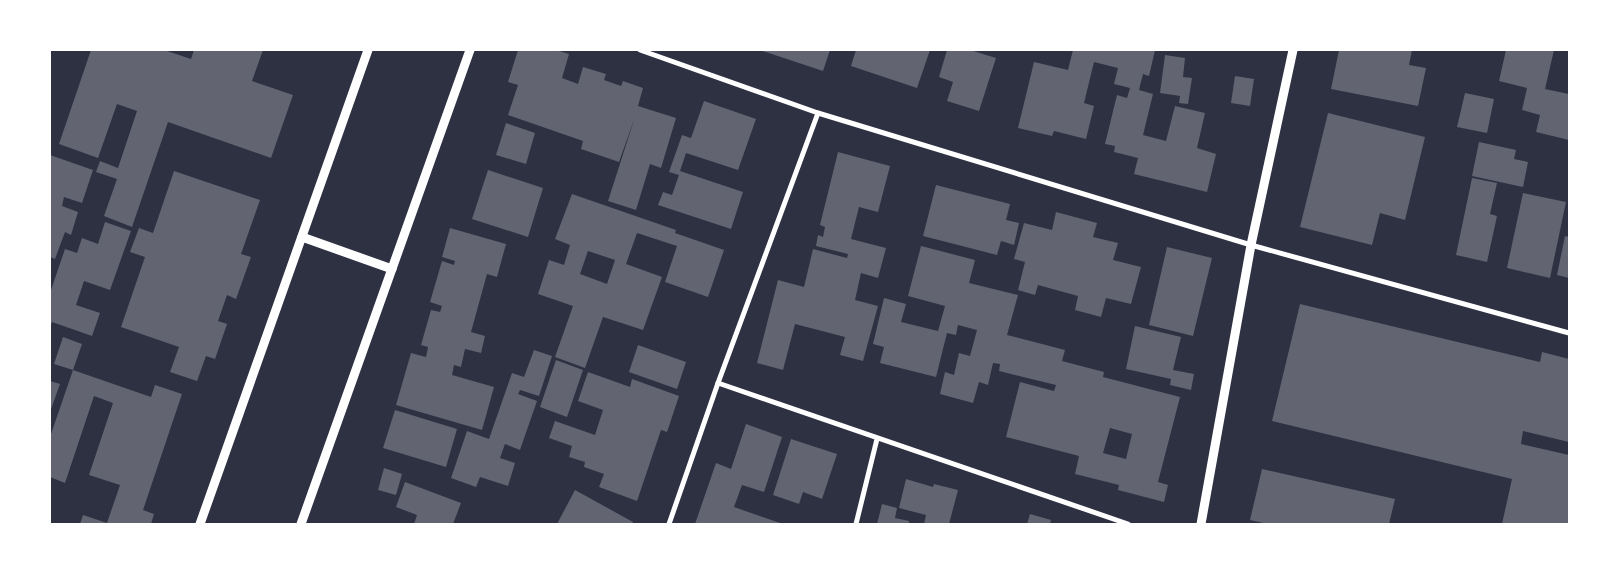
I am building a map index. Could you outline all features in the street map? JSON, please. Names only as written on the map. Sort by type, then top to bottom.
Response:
[{"type":"street","points":[[200,524],[368,50]]},
{"type":"street","points":[[300,524],[470,50]]},
{"type":"street","points":[[640,50],[818,113],[1251,245],[1569,333]]},
{"type":"street","points":[[1201,524],[1251,245],[1293,50]]},
{"type":"street","points":[[669,524],[718,383],[818,113]]},
{"type":"street","points":[[302,237],[392,269]]},
{"type":"street","points":[[718,383],[1128,524]]},
{"type":"street","points":[[856,524],[877,439]]},
{"type":"building","points":[[91,50],[164,50],[191,59],[194,50],[263,50],[252,81],[293,95],[271,158],[168,122],[132,227],[104,216],[117,179],[96,172],[100,161],[118,168],[137,111],[117,104],[98,158],[59,144]]},
{"type":"building","points":[[518,50],[556,50],[569,54],[562,78],[578,84],[583,67],[606,74],[604,80],[621,86],[623,81],[643,88],[638,106],[676,118],[661,168],[650,164],[636,210],[608,201],[635,117],[619,162],[581,149],[583,141],[508,115],[518,85],[508,82]]},
{"type":"building","points":[[760,50],[830,50],[823,71]]},
{"type":"building","points":[[856,50],[930,50],[917,88],[851,66]]},
{"type":"building","points":[[947,50],[970,50],[996,58],[979,111],[947,101],[953,82],[939,77]]},
{"type":"building","points":[[1073,50],[1155,50],[1149,76],[1143,74],[1139,90],[1153,94],[1143,135],[1166,141],[1175,106],[1205,113],[1197,148],[1216,154],[1207,192],[1134,174],[1138,158],[1114,152],[1115,146],[1105,144],[1117,95],[1127,98],[1130,88],[1114,84],[1118,68],[1094,62],[1084,103],[1094,106],[1086,139],[1054,131],[1052,136],[1018,128],[1034,62],[1068,70]]},
{"type":"building","points":[[1339,50],[1412,50],[1409,65],[1426,68],[1418,106],[1331,89]]},
{"type":"building","points":[[1506,50],[1554,50],[1545,89],[1569,94],[1569,140],[1536,132],[1540,115],[1522,110],[1527,88],[1499,81]]},
{"type":"building","points":[[1165,55],[1185,58],[1183,77],[1192,78],[1188,104],[1179,103],[1180,96],[1160,93]]},
{"type":"building","points":[[1235,76],[1254,79],[1250,106],[1231,103]]},
{"type":"building","points":[[1465,93],[1494,99],[1487,133],[1457,127]]},
{"type":"building","points":[[704,101],[756,119],[738,170],[686,153],[680,171],[743,192],[731,229],[658,205],[663,192],[672,195],[679,175],[669,172],[682,135],[691,138]]},
{"type":"building","points":[[1328,113],[1425,137],[1405,220],[1380,213],[1372,245],[1300,227]]},
{"type":"building","points":[[506,123],[535,133],[526,164],[496,155]]},
{"type":"building","points":[[1479,142],[1516,150],[1514,159],[1528,162],[1523,187],[1472,176]]},
{"type":"building","points":[[838,152],[890,166],[878,212],[859,207],[851,239],[886,248],[878,278],[861,273],[855,300],[878,306],[863,361],[840,355],[845,337],[795,324],[783,370],[757,363],[778,280],[804,287],[813,249],[847,258],[848,254],[816,246],[818,235],[823,237],[825,227],[820,225]]},
{"type":"building","points":[[50,155],[93,170],[82,203],[64,197],[62,206],[78,212],[71,235],[65,232],[55,259],[50,257]]},
{"type":"building","points":[[488,170],[543,188],[528,237],[472,219]]},
{"type":"building","points":[[174,171],[260,200],[241,254],[251,257],[236,299],[227,295],[218,321],[227,324],[215,359],[206,356],[197,381],[170,372],[179,347],[121,327],[145,257],[130,252],[139,228],[153,233]]},
{"type":"building","points":[[1472,178],[1497,183],[1490,214],[1497,216],[1487,262],[1456,255]]},
{"type":"building","points":[[936,185],[1010,204],[1006,220],[1019,223],[1014,245],[1001,241],[997,255],[923,236]]},
{"type":"building","points":[[1523,193],[1566,202],[1550,278],[1507,268]]},
{"type":"building","points":[[572,194],[676,230],[675,233],[724,250],[708,297],[665,282],[677,246],[637,233],[626,264],[662,277],[643,330],[603,317],[585,368],[555,357],[573,306],[538,294],[549,260],[564,265],[570,245],[555,239]],"holes":[[[588,251],[615,260],[607,284],[580,274]]]},
{"type":"building","points":[[1056,212],[1097,223],[1093,237],[1118,243],[1113,260],[1141,267],[1131,304],[1106,298],[1101,317],[1075,310],[1078,296],[1038,285],[1035,295],[1018,290],[1025,262],[1014,259],[1024,223],[1052,230]]},
{"type":"building","points":[[105,222],[131,231],[110,290],[84,281],[76,305],[100,313],[92,336],[52,322],[50,327],[50,293],[65,249],[77,253],[82,238],[98,244]]},
{"type":"building","points":[[450,228],[506,244],[497,277],[487,274],[471,332],[485,336],[481,353],[465,349],[461,367],[454,365],[452,375],[494,387],[482,430],[396,405],[411,353],[426,357],[428,347],[421,345],[431,310],[440,312],[442,306],[430,302],[442,261],[454,265],[455,261],[442,257]]},
{"type":"building","points":[[1565,236],[1569,237],[1569,278],[1557,275]]},
{"type":"building","points":[[921,246],[975,260],[969,283],[1018,295],[1007,335],[1065,350],[1062,361],[1104,372],[1103,377],[1180,397],[1158,482],[1168,485],[1164,502],[1118,490],[1119,485],[1075,474],[1079,456],[1006,437],[1020,382],[1054,391],[1056,385],[999,371],[1000,364],[993,363],[988,385],[979,382],[973,403],[940,394],[945,372],[954,375],[959,353],[970,356],[977,330],[958,325],[956,335],[947,333],[936,377],[880,363],[884,347],[873,344],[884,298],[906,304],[901,322],[938,331],[945,306],[908,296]],"holes":[[[1110,428],[1132,434],[1126,459],[1103,453]]]},
{"type":"building","points":[[1167,247],[1212,258],[1193,336],[1149,325]]},
{"type":"building","points":[[1300,304],[1540,362],[1542,352],[1569,359],[1569,442],[1523,431],[1521,444],[1569,455],[1569,524],[1502,524],[1512,479],[1272,421]]},
{"type":"building","points":[[1135,326],[1181,337],[1173,370],[1194,374],[1191,390],[1170,385],[1171,379],[1126,369]]},
{"type":"building","points":[[63,337],[82,344],[73,370],[54,364]]},
{"type":"building","points":[[638,345],[686,362],[677,389],[629,372]]},
{"type":"building","points":[[534,350],[552,356],[539,396],[520,390],[518,394],[537,401],[520,450],[505,444],[500,458],[515,463],[508,486],[480,477],[476,487],[451,478],[467,431],[489,439],[512,373],[524,377]]},
{"type":"building","points":[[556,360],[583,370],[567,417],[540,407]]},
{"type":"building","points":[[73,370],[151,397],[155,385],[182,394],[143,510],[154,514],[151,524],[80,524],[83,515],[107,523],[120,485],[89,475],[113,403],[94,396],[65,483],[50,477],[50,437]]},
{"type":"building","points":[[588,372],[630,387],[632,379],[679,396],[667,432],[661,430],[637,501],[599,487],[604,474],[584,467],[585,462],[569,457],[572,446],[549,438],[555,421],[595,435],[603,410],[578,401]]},
{"type":"building","points":[[50,381],[60,384],[50,412]]},
{"type":"building","points":[[395,410],[457,429],[446,467],[383,448]]},
{"type":"building","points":[[746,424],[782,437],[764,492],[742,485],[734,507],[783,524],[695,524],[716,463],[731,469]]},
{"type":"building","points":[[791,439],[837,454],[822,499],[803,492],[799,504],[773,495]]},
{"type":"building","points":[[384,468],[402,474],[396,495],[378,490]]},
{"type":"building","points":[[1262,469],[1395,499],[1389,524],[1268,524],[1250,520]]},
{"type":"building","points":[[906,479],[933,487],[934,484],[958,490],[949,524],[924,524],[926,515],[899,508]]},
{"type":"building","points":[[405,482],[461,503],[453,524],[414,524],[417,515],[396,507]]},
{"type":"building","points":[[575,490],[633,522],[632,524],[557,524]]},
{"type":"building","points":[[882,504],[897,508],[895,518],[909,521],[909,524],[877,524]]},
{"type":"building","points":[[1030,514],[1051,520],[1050,524],[1027,524]]}]
